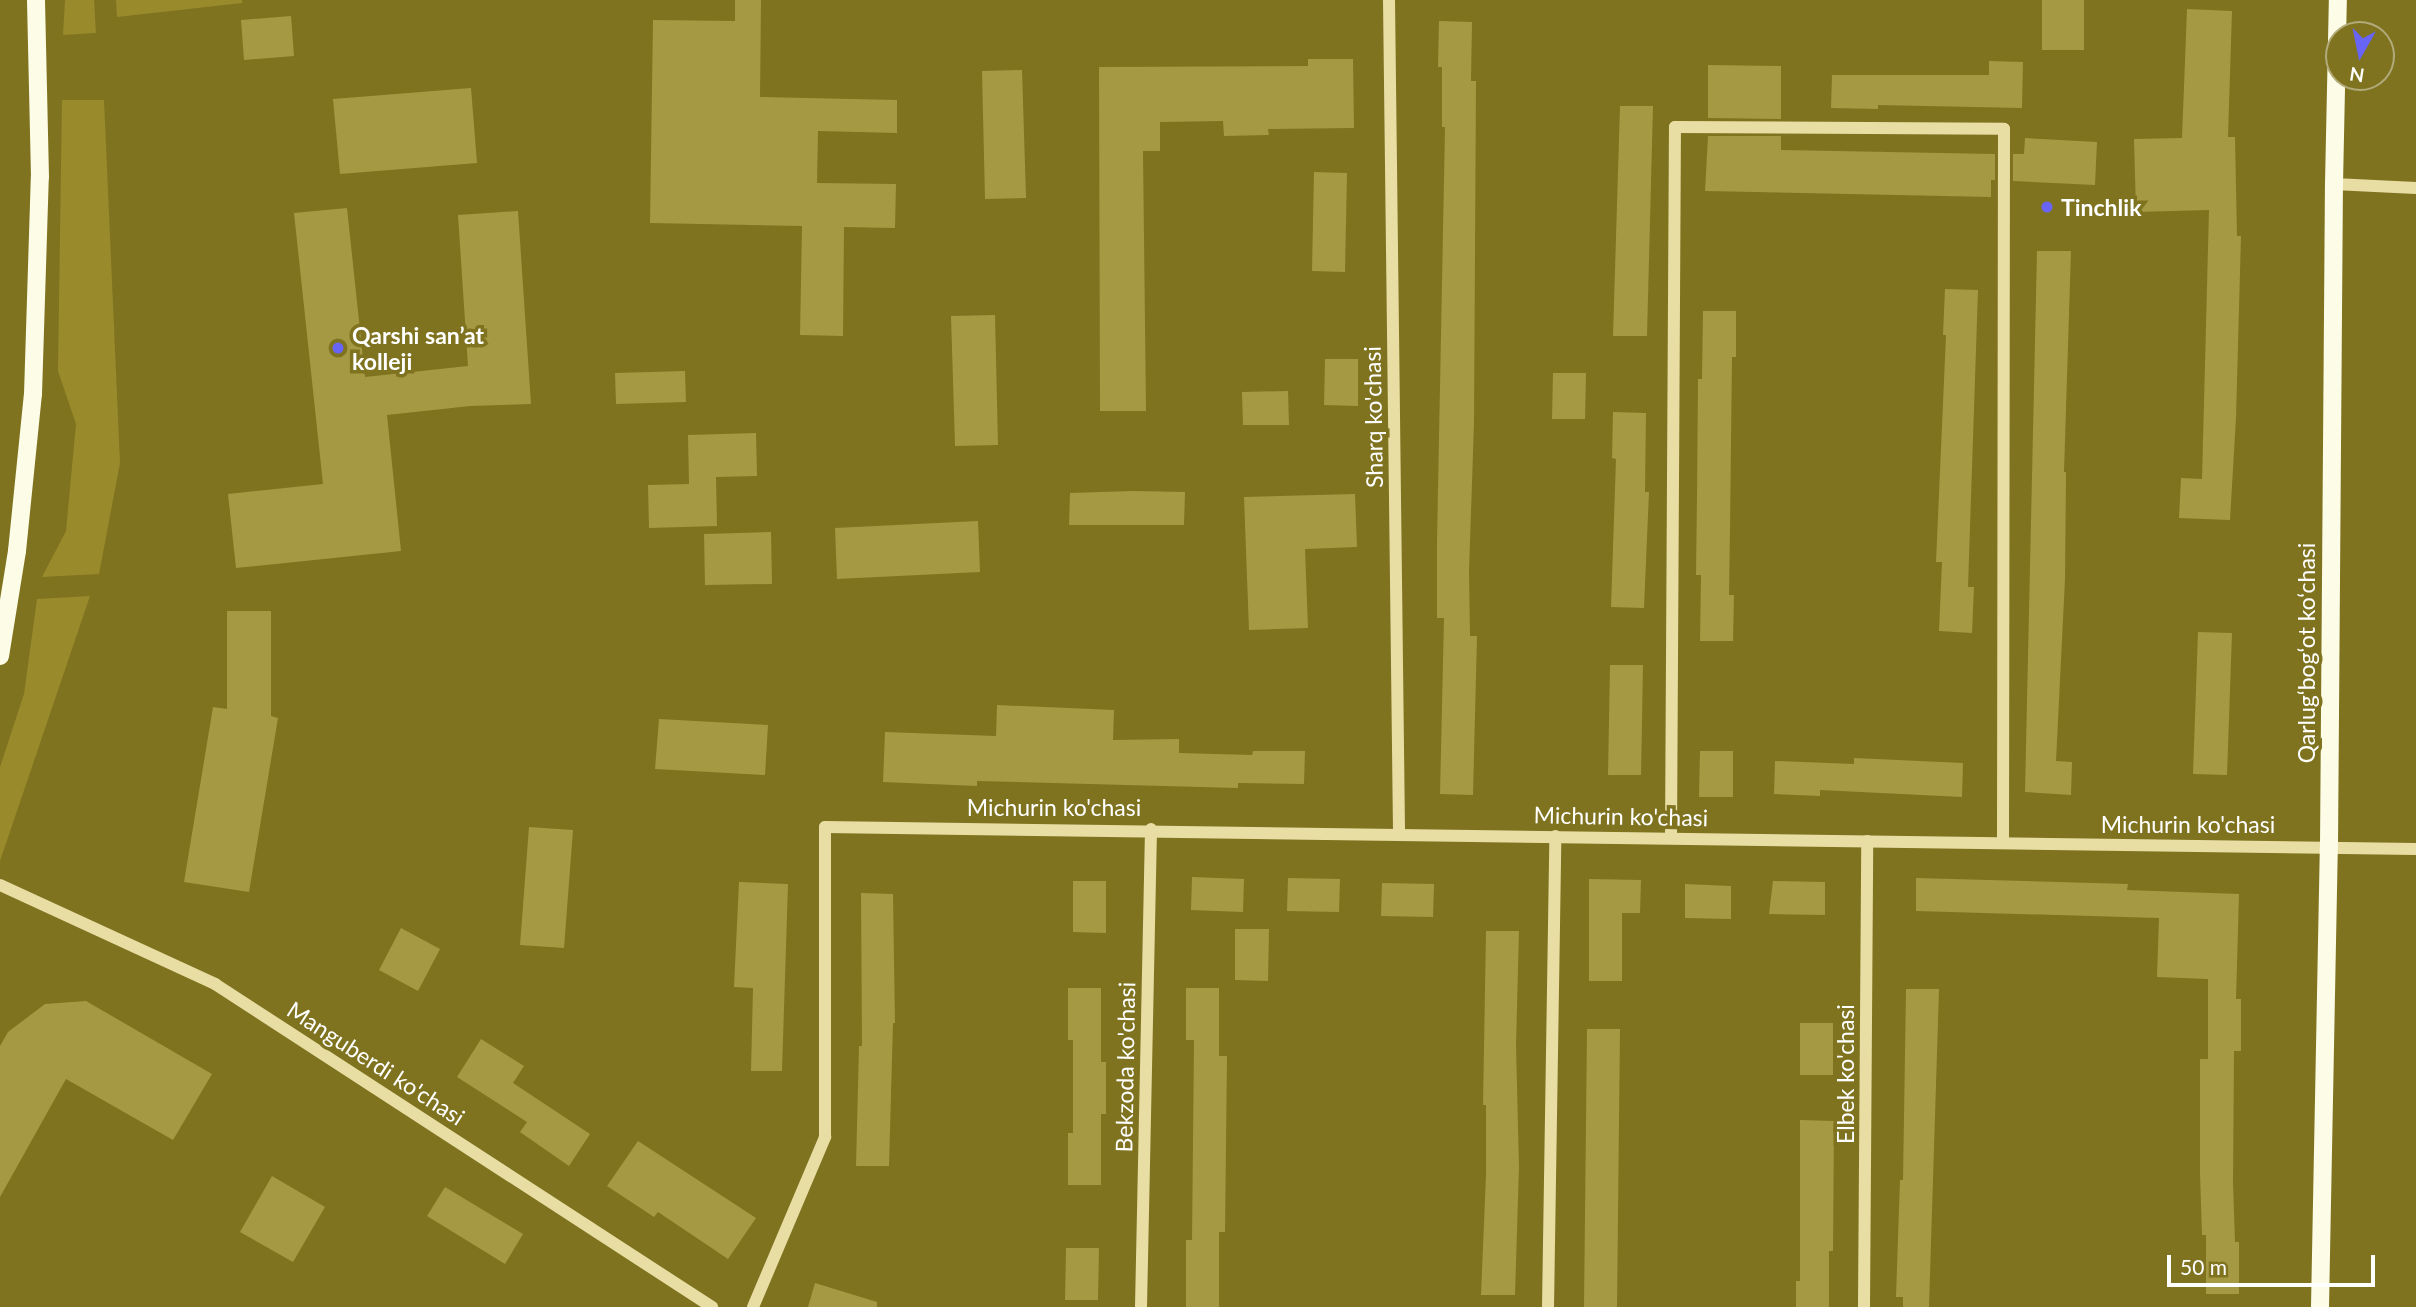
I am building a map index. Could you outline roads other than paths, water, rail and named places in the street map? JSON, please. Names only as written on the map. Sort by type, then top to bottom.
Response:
[{"type":"main road","points":[[0,656],[17,551],[33,394],[40,177],[36,0]]},
{"type":"main road","name":"Qarlug‘bog‘ot ko‘chasi","points":[[2320,1307],[2329,846],[2338,0]]},
{"type":"street","name":"Sharq ko'chasi","points":[[1389,0],[1399,833]]},
{"type":"street","points":[[1671,838],[1675,127],[2004,129],[2003,843]]},
{"type":"street","points":[[2334,184],[2416,188]]},
{"type":"street","name":"Michurin ko'chasi","points":[[753,1307],[825,1137],[825,827],[1151,829],[2416,849]]},
{"type":"street","name":"Bekzoda ko'chasi","points":[[1141,1307],[1151,829]]},
{"type":"street","points":[[1548,1307],[1555,836]]},
{"type":"street","name":"Elbek ko'chasi","points":[[1864,1307],[1867,841]]},
{"type":"street","name":"Manguberdi ko'chasi","points":[[0,885],[215,984],[712,1307]]},
{"type":"place","name":"Tinchlik","points":[[2047,207]]},
{"type":"place","name":"Qarshi san’at kolleji","points":[[338,348]]}]
